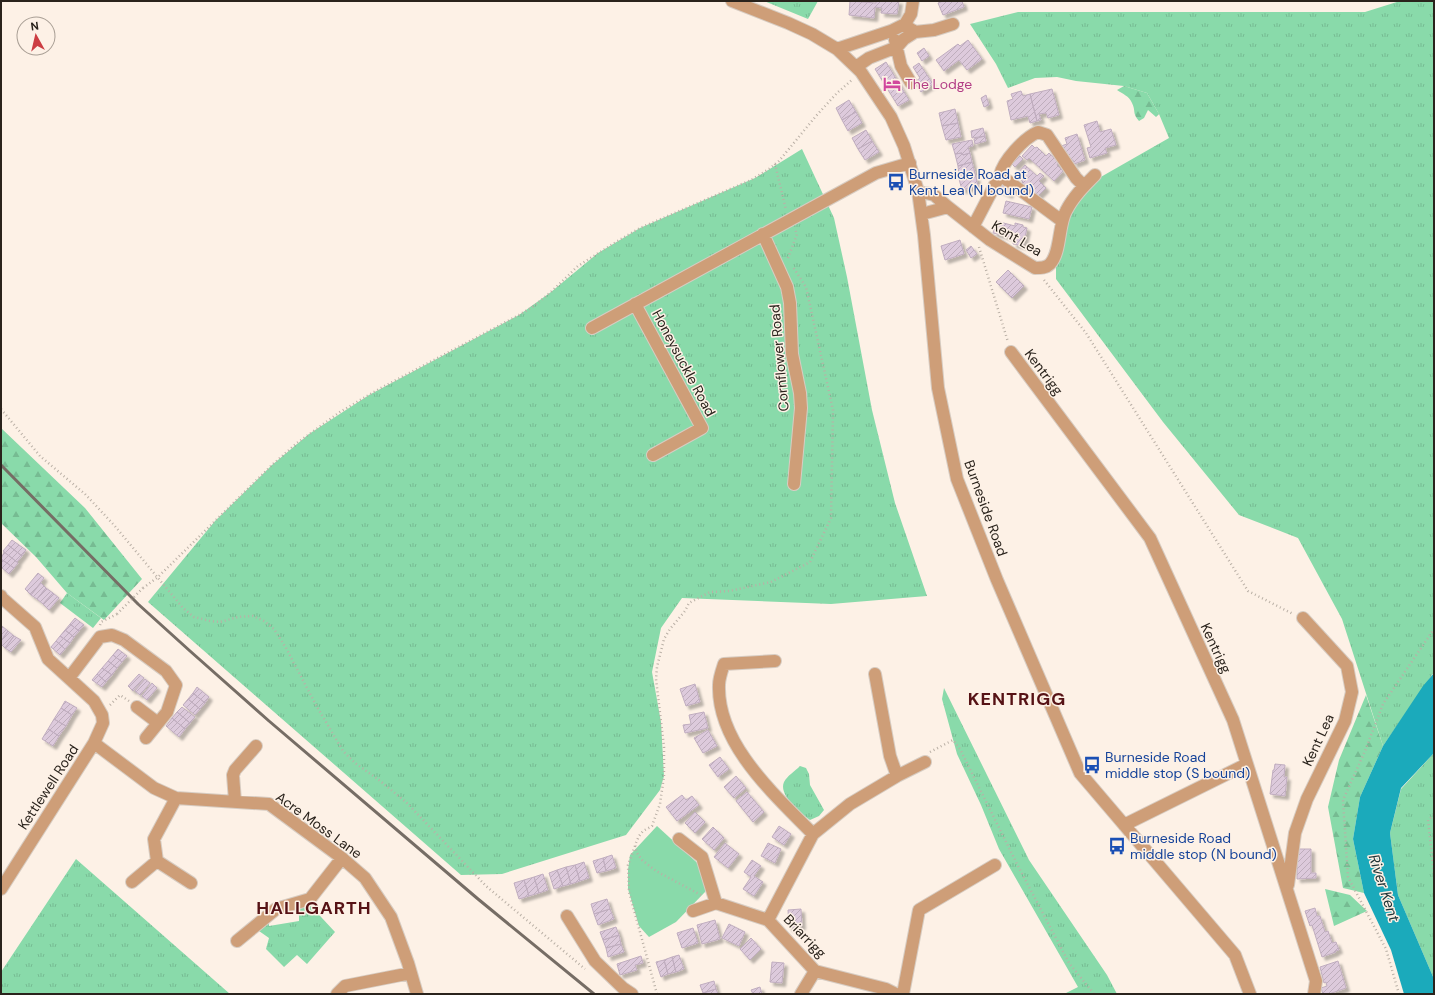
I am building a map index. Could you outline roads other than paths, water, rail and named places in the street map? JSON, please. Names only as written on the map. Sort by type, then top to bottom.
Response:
[{"type":"street","name":"Burneside Road","points":[[732,1],[812,34],[837,50],[858,69],[891,117],[910,163],[918,191],[922,214],[938,388],[957,479],[997,580],[1080,773],[1235,956],[1250,994]]},
{"type":"street","points":[[837,50],[891,31],[905,24],[911,14],[913,1]]},
{"type":"street","points":[[905,24],[915,32]]},
{"type":"street","points":[[858,69],[869,58],[897,47],[904,39],[915,32],[934,30],[953,24]]},
{"type":"street","points":[[891,31],[895,39],[901,66],[911,83]]},
{"type":"street","points":[[973,227],[1000,175],[1001,168],[1009,157],[1028,138],[1038,132],[1047,135],[1076,178],[1084,186]]},
{"type":"street","points":[[592,328],[876,173],[910,163]]},
{"type":"street","points":[[1000,175],[1062,221]]},
{"type":"street","name":"Kent Lea","points":[[918,191],[934,195],[990,240],[1035,268],[1043,268],[1049,265],[1052,260],[1058,242],[1062,221],[1069,207],[1084,186],[1095,175]]},
{"type":"street","points":[[922,214],[948,207]]},
{"type":"street","name":"Cornflower Road","points":[[763,234],[787,287],[790,303],[792,354],[801,400],[794,484]]},
{"type":"street","name":"Honeysuckle Road","points":[[635,304],[702,428],[653,455]]},
{"type":"street","name":"Kentrigg","points":[[1011,352],[1150,538],[1233,720],[1316,982],[1314,994]]},
{"type":"street","points":[[3,602],[35,627],[48,659],[69,678],[100,637],[112,635],[124,640],[166,671],[176,685],[167,712],[146,738]]},
{"type":"street","name":"Kent Lea","points":[[1287,889],[1295,833],[1307,799],[1345,721],[1352,692],[1347,666],[1303,618]]},
{"type":"street","points":[[775,661],[724,664],[719,684],[722,708],[733,740],[764,785],[813,834]]},
{"type":"street","points":[[875,674],[890,756],[897,776]]},
{"type":"street","name":"Kettlewell Road","points":[[1,888],[94,742],[103,723],[102,715],[94,701],[69,678]]},
{"type":"street","points":[[137,707],[158,723]]},
{"type":"street","name":"Acre Moss Lane","points":[[94,742],[154,788],[176,798],[269,804],[342,858],[365,878],[391,917],[417,994]]},
{"type":"street","points":[[234,802],[233,775],[235,770],[256,746]]},
{"type":"street","points":[[768,920],[813,834],[850,804],[926,758]]},
{"type":"street","points":[[1124,825],[1248,764]]},
{"type":"street","points":[[176,798],[154,840],[157,861],[191,883]]},
{"type":"street","points":[[679,839],[702,857],[716,903],[693,911]]},
{"type":"street","points":[[238,942],[276,909],[310,899],[342,858]]},
{"type":"street","points":[[132,882],[157,861]]},
{"type":"street","points":[[897,994],[919,910],[995,864]]},
{"type":"street","name":"Briarrigg","points":[[716,903],[768,920],[815,971],[897,994]]},
{"type":"street","points":[[567,916],[595,960],[623,988],[632,994]]},
{"type":"street","points":[[801,994],[815,971]]},
{"type":"street","points":[[337,994],[345,986],[411,973]]},
{"type":"water","name":"River Kent","points":[[1434,673],[1434,753],[1401,788],[1390,833],[1398,895],[1434,979],[1434,994],[1404,994],[1391,950],[1364,893],[1353,839],[1360,797],[1383,746],[1423,686]]},
{"type":"railway","points":[[1,465],[138,604],[190,651],[269,721],[478,899],[594,994]]},
{"type":"place","name":"The Lodge","points":[[892,84]]},
{"type":"place","name":"Burneside Road at Kent Lea (N bound)","points":[[896,182]]},
{"type":"place","name":"Burneside Road middle stop (S bound)","points":[[1092,765]]},
{"type":"place","name":"Burneside Road middle stop (N bound)","points":[[1117,846]]},
{"type":"district","name":"KENTRIGG","points":[[1017,699]]},
{"type":"district","name":"HALLGARTH","points":[[314,908]]}]
